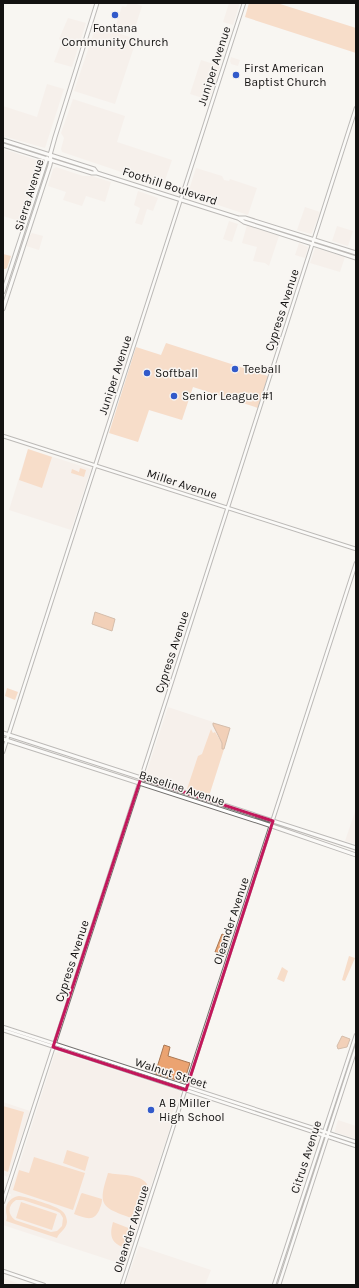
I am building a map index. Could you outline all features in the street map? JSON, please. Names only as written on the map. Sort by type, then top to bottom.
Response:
[{"type":"main road","name":"Sierra Avenue","points":[[3,309],[51,160],[50,155],[97,3]]},
{"type":"main road","name":"Foothill Boulevard","points":[[3,140],[94,169],[97,173]]},
{"type":"main road","name":"Foothill Boulevard","points":[[3,145],[181,199],[238,218],[244,222],[356,258]]},
{"type":"main road","name":"Sierra Avenue","points":[[3,292],[46,158],[50,155]]},
{"type":"main road","name":"Foothill Boulevard","points":[[238,218],[246,218],[356,253]]},
{"type":"main road","name":"Baseline Avenue","points":[[3,733],[356,848]]},
{"type":"main road","name":"Baseline Avenue","points":[[5,740],[272,826],[356,855]]},
{"type":"street","name":"Juniper Avenue","points":[[3,752],[5,740],[9,735],[244,3]]},
{"type":"street","name":"Cypress Avenue","points":[[3,1202],[356,108]]},
{"type":"street","name":"Miller Avenue","points":[[3,436],[356,549]]},
{"type":"street","name":"Oleander Avenue","points":[[122,1285],[356,563]]},
{"type":"street","name":"Walnut Street","points":[[3,1027],[54,1046]]},
{"type":"street","name":"Walnut Street","points":[[3,1030],[323,1134],[356,1142]]},
{"type":"street","name":"Citrus Avenue","points":[[274,1285],[356,1035]]},
{"type":"street","name":"Citrus Avenue","points":[[279,1285],[356,1048]]},
{"type":"street","name":"Walnut Street","points":[[328,1135],[356,1146]]},
{"type":"street","points":[[3,1271],[44,1285]]},
{"type":"highlighted area","points":[[141,778],[273,821],[186,1090],[53,1047]]},
{"type":"shaded area","points":[[128,3],[134,3],[142,6],[134,31],[116,25],[122,6],[126,7]]},
{"type":"shaded area","points":[[229,3],[239,4],[233,25],[223,22]]},
{"type":"shaded area","points":[[249,3],[277,3],[356,28],[356,53],[245,17]]},
{"type":"shaded area","points":[[68,18],[86,23],[72,67],[54,62],[62,41],[59,39]]},
{"type":"shaded area","points":[[96,26],[136,39],[115,104],[74,91]]},
{"type":"shaded area","points":[[231,57],[240,60],[238,66],[231,64]]},
{"type":"shaded area","points":[[201,60],[220,66],[209,100],[190,94]]},
{"type":"shaded area","points":[[47,84],[64,89],[45,148],[3,136],[3,106],[37,117]]},
{"type":"shaded area","points":[[73,99],[125,116],[117,142],[172,160],[163,186],[62,152],[61,149],[64,138],[61,133]]},
{"type":"shaded area","points":[[3,149],[40,161],[22,222],[3,216]]},
{"type":"shaded area","points":[[56,167],[83,176],[92,176],[111,182],[105,202],[86,196],[82,206],[63,200],[66,192],[48,186],[53,169]]},
{"type":"shaded area","points":[[196,168],[222,176],[224,180],[229,181],[230,179],[257,188],[248,215],[188,195]]},
{"type":"shaded area","points":[[138,191],[158,198],[153,211],[147,209],[142,225],[135,223],[140,208],[134,205]]},
{"type":"shaded area","points":[[305,207],[320,212],[311,234],[297,230]]},
{"type":"shaded area","points":[[229,221],[238,224],[232,242],[223,239]]},
{"type":"shaded area","points":[[247,225],[279,236],[269,266],[265,263],[253,261],[257,247],[242,243]]},
{"type":"shaded area","points":[[337,226],[353,231],[348,246],[332,241]]},
{"type":"shaded area","points":[[32,233],[43,236],[39,250],[26,246]]},
{"type":"shaded area","points":[[299,243],[308,247],[305,258],[295,255]]},
{"type":"shaded area","points":[[315,248],[345,257],[340,272],[310,263]]},
{"type":"shaded area","points":[[3,254],[11,256],[7,268],[5,269],[3,269]]},
{"type":"shaded area","points":[[166,343],[268,376],[258,408],[193,387],[182,420],[149,410],[138,442],[109,433],[136,347],[161,355]]},
{"type":"shaded area","points":[[28,449],[91,469],[71,530],[9,510]]},
{"type":"shaded area","points":[[28,449],[52,457],[42,488],[19,480]]},
{"type":"shaded area","points":[[80,468],[86,470],[84,477],[71,473],[72,469],[79,472]]},
{"type":"shaded area","points":[[95,612],[115,619],[112,631],[92,624]]},
{"type":"shaded area","points":[[7,688],[18,692],[15,700],[5,696]]},
{"type":"shaded area","points":[[168,707],[231,728],[209,796],[148,777],[146,774]]},
{"type":"shaded area","points":[[213,723],[230,728],[224,749],[222,749],[222,743]]},
{"type":"shaded area","points":[[211,729],[213,733],[215,732],[222,743],[222,749],[224,749],[209,796],[187,789],[198,756],[202,754]]},
{"type":"shaded area","points":[[356,809],[356,844],[345,841]]},
{"type":"shaded area","points":[[222,934],[230,938],[225,955],[215,952]]},
{"type":"shaded area","points":[[349,956],[355,958],[345,981],[342,980]]},
{"type":"shaded area","points":[[282,967],[288,971],[284,982],[277,979]]},
{"type":"shaded area","points":[[342,1036],[350,1039],[347,1047],[338,1049],[337,1046]]},
{"type":"shaded area","points":[[164,1045],[170,1047],[168,1056],[190,1063],[184,1082],[155,1074]]},
{"type":"shaded area","points":[[59,1052],[179,1091],[181,1094],[170,1120],[171,1125],[125,1265],[3,1225],[3,1214],[11,1194],[9,1194],[10,1189],[16,1175],[55,1053]]},
{"type":"shaded area","points":[[3,1102],[30,1111],[8,1177],[3,1175]]},
{"type":"shaded area","points":[[3,1106],[24,1112],[8,1172],[3,1170]]},
{"type":"shaded area","points":[[338,1120],[356,1126],[356,1139],[335,1132]]},
{"type":"shaded area","points":[[67,1150],[89,1157],[85,1171],[63,1163]]},
{"type":"shaded area","points":[[34,1157],[85,1173],[73,1210],[13,1190],[19,1170],[29,1173]]},
{"type":"shaded area","points":[[108,1173],[140,1178],[147,1184],[131,1218],[113,1211],[104,1203],[103,1192]]},
{"type":"shaded area","points":[[82,1193],[102,1199],[98,1213],[92,1218],[86,1218],[74,1214]]},
{"type":"shaded area","points":[[19,1196],[42,1202],[59,1209],[65,1214],[67,1219],[66,1225],[57,1238],[6,1221],[7,1205],[10,1200]],"holes":[[[16,1200],[23,1200],[60,1213],[63,1218],[62,1226],[57,1231],[51,1232],[15,1220],[12,1218],[10,1212],[11,1204]]]},
{"type":"shaded area","points":[[21,1202],[57,1214],[52,1230],[16,1218]]},
{"type":"shaded area","points":[[113,1222],[131,1229],[126,1248],[117,1244],[112,1239],[111,1231]]},
{"type":"shaded area","points":[[139,1246],[211,1270],[205,1285],[125,1285]]},
{"type":"shaded area","points":[[3,1278],[23,1285],[3,1285]]},
{"type":"place","name":"Fontana Community Church","points":[[115,15]]},
{"type":"place","name":"First American Baptist Church","points":[[236,75]]},
{"type":"place","name":"Teeball","points":[[235,369]]},
{"type":"place","name":"Softball","points":[[147,373]]},
{"type":"place","name":"Senior League #1","points":[[174,396]]},
{"type":"place","name":"A B Miller High School","points":[[151,1110]]}]
